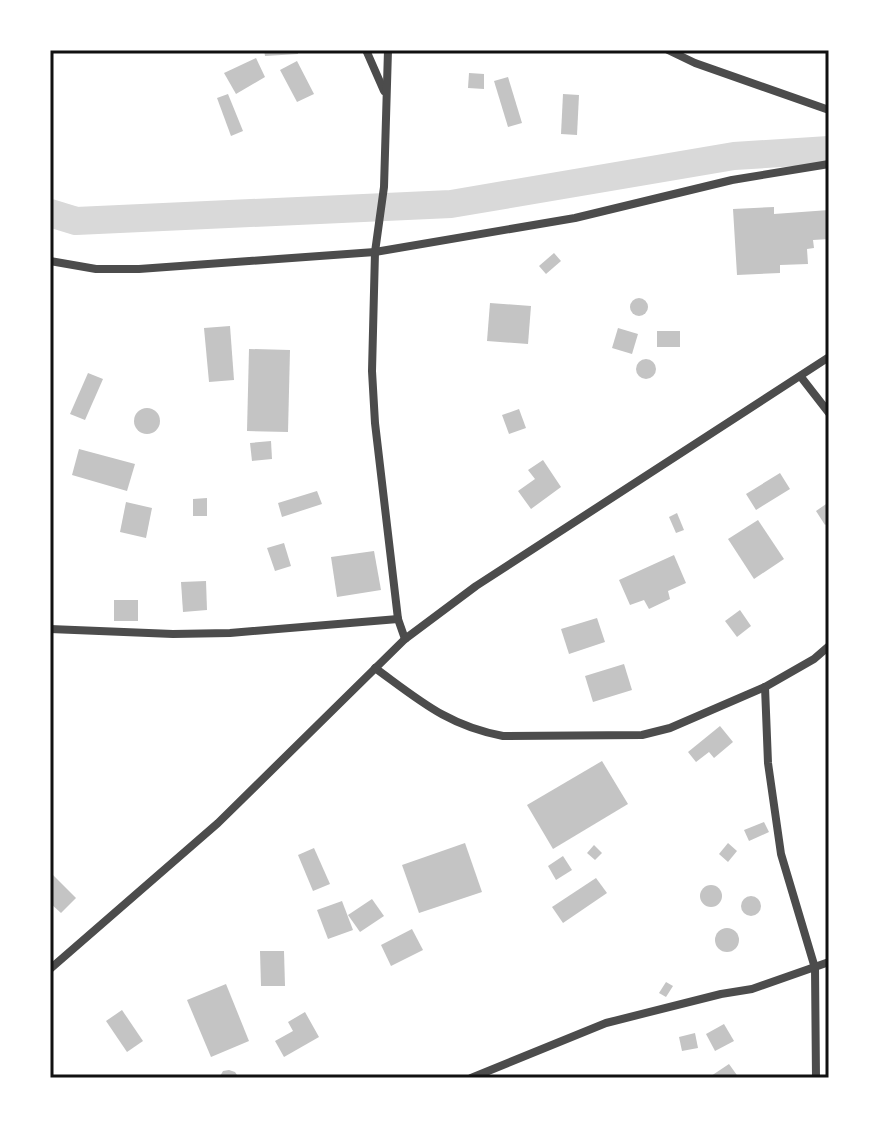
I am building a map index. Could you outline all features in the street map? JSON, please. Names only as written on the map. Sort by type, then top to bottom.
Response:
[{"type":"street","points":[[366,50],[386,96]]},
{"type":"street","points":[[388,50],[384,187],[375,252],[372,384],[398,619],[405,639]]},
{"type":"street","points":[[668,50],[685,53],[695,63],[829,110]]},
{"type":"street","points":[[50,261],[96,269],[139,269],[375,252],[575,218],[732,180],[829,164]]},
{"type":"street","points":[[50,969],[218,823],[405,639],[476,586],[829,357]]},
{"type":"street","points":[[801,377],[829,413]]},
{"type":"street","points":[[50,629],[158,634],[230,633],[398,619]]},
{"type":"street","points":[[375,668],[442,716],[462,726],[503,736],[642,735],[670,728],[765,687],[814,659],[829,646]]},
{"type":"street","points":[[814,659],[829,661]]},
{"type":"street","points":[[765,687],[768,763],[781,854],[815,968],[816,1078]]},
{"type":"street","points":[[471,1078],[606,1023],[752,989],[829,962]]},
{"type":"building","points":[[264,50],[298,50],[298,54],[265,56]]},
{"type":"building","points":[[256,58],[265,77],[236,94],[224,73]]},
{"type":"building","points":[[297,61],[314,94],[297,102],[280,70]]},
{"type":"building","points":[[469,73],[484,74],[484,89],[468,88]]},
{"type":"building","points":[[508,77],[522,123],[508,127],[494,81]]},
{"type":"building","points":[[228,94],[243,131],[231,136],[217,98]]},
{"type":"building","points":[[563,94],[579,95],[577,135],[561,134]]},
{"type":"building","points":[[774,207],[774,214],[829,210],[829,239],[813,240],[814,248],[807,249],[808,264],[780,265],[780,273],[737,275],[733,209]]},
{"type":"building","points":[[554,253],[561,261],[546,274],[539,266]]},
{"type":"building","points":[[639,298],[648,307],[639,316],[630,307]]},
{"type":"building","points":[[490,303],[531,306],[528,344],[487,341]]},
{"type":"building","points":[[230,326],[234,380],[209,382],[204,328]]},
{"type":"building","points":[[618,328],[638,334],[632,354],[612,348]]},
{"type":"building","points":[[657,331],[680,331],[680,347],[657,347]]},
{"type":"building","points":[[249,349],[290,350],[288,432],[247,431]]},
{"type":"building","points":[[646,359],[653,362],[656,369],[653,376],[646,379],[639,376],[636,369],[639,362]]},
{"type":"building","points":[[88,373],[103,379],[85,420],[70,414]]},
{"type":"building","points":[[147,408],[156,412],[160,421],[156,430],[147,434],[138,430],[134,421],[138,412]]},
{"type":"building","points":[[519,409],[526,428],[509,434],[502,415]]},
{"type":"building","points":[[271,441],[272,459],[252,461],[250,443]]},
{"type":"building","points":[[79,449],[135,464],[127,491],[72,475]]},
{"type":"building","points":[[543,460],[561,487],[531,509],[518,491],[535,479],[528,470]]},
{"type":"building","points":[[780,473],[790,489],[756,510],[746,494]]},
{"type":"building","points":[[317,491],[322,504],[282,517],[278,503]]},
{"type":"building","points":[[207,498],[207,516],[193,516],[193,499]]},
{"type":"building","points":[[126,502],[152,508],[146,538],[120,532]]},
{"type":"building","points":[[829,502],[829,522],[825,525],[816,511]]},
{"type":"building","points":[[677,513],[684,530],[676,533],[669,517]]},
{"type":"building","points":[[758,520],[784,559],[754,579],[728,539]]},
{"type":"building","points":[[284,543],[291,566],[275,571],[267,548]]},
{"type":"building","points":[[374,551],[381,590],[337,597],[331,557]]},
{"type":"building","points":[[674,555],[686,583],[668,591],[670,599],[649,609],[644,600],[630,605],[619,580]]},
{"type":"building","points":[[206,581],[207,610],[183,612],[181,582]]},
{"type":"building","points":[[114,600],[138,600],[138,621],[114,621]]},
{"type":"building","points":[[740,610],[751,626],[737,637],[725,621]]},
{"type":"building","points":[[597,618],[605,642],[569,654],[561,629]]},
{"type":"building","points":[[624,664],[632,690],[593,702],[585,676]]},
{"type":"building","points":[[720,726],[733,742],[714,758],[709,752],[696,762],[688,752]]},
{"type":"building","points":[[602,761],[628,804],[553,849],[527,805]]},
{"type":"building","points":[[764,822],[769,832],[749,841],[744,830]]},
{"type":"building","points":[[465,843],[482,892],[419,913],[402,865]]},
{"type":"building","points":[[728,843],[737,851],[728,862],[719,854]]},
{"type":"building","points":[[594,845],[602,853],[595,860],[587,853]]},
{"type":"building","points":[[314,848],[330,884],[313,891],[298,855]]},
{"type":"building","points":[[563,856],[572,870],[556,880],[548,866]]},
{"type":"building","points":[[50,872],[76,898],[61,913],[50,903]]},
{"type":"building","points":[[596,878],[607,893],[563,923],[552,907]]},
{"type":"building","points":[[711,885],[719,888],[722,896],[719,904],[711,907],[703,904],[700,896],[703,888]]},
{"type":"building","points":[[751,896],[758,899],[761,906],[758,913],[751,916],[744,913],[741,906],[744,899]]},
{"type":"building","points":[[372,899],[384,916],[360,932],[348,915]]},
{"type":"building","points":[[342,901],[353,930],[328,939],[317,910]]},
{"type":"building","points":[[727,928],[735,932],[739,940],[735,948],[727,952],[719,948],[715,940],[719,932]]},
{"type":"building","points":[[412,929],[423,950],[391,966],[381,945]]},
{"type":"building","points":[[260,951],[284,951],[285,986],[261,986]]},
{"type":"building","points":[[666,982],[673,986],[666,997],[659,993]]},
{"type":"building","points":[[226,984],[249,1041],[211,1057],[187,1000]]},
{"type":"building","points":[[122,1010],[143,1041],[127,1052],[106,1021]]},
{"type":"building","points":[[305,1012],[319,1037],[284,1057],[275,1041],[293,1031],[288,1022]]},
{"type":"building","points":[[724,1024],[734,1041],[715,1051],[706,1034]]},
{"type":"building","points":[[695,1033],[698,1048],[682,1051],[679,1037]]},
{"type":"building","points":[[729,1064],[739,1078],[711,1076]]},
{"type":"building","points":[[229,1070],[239,1078],[219,1078],[223,1071]]},
{"type":"waterway","points":[[50,213],[76,221],[451,204],[734,156],[829,150]]}]
